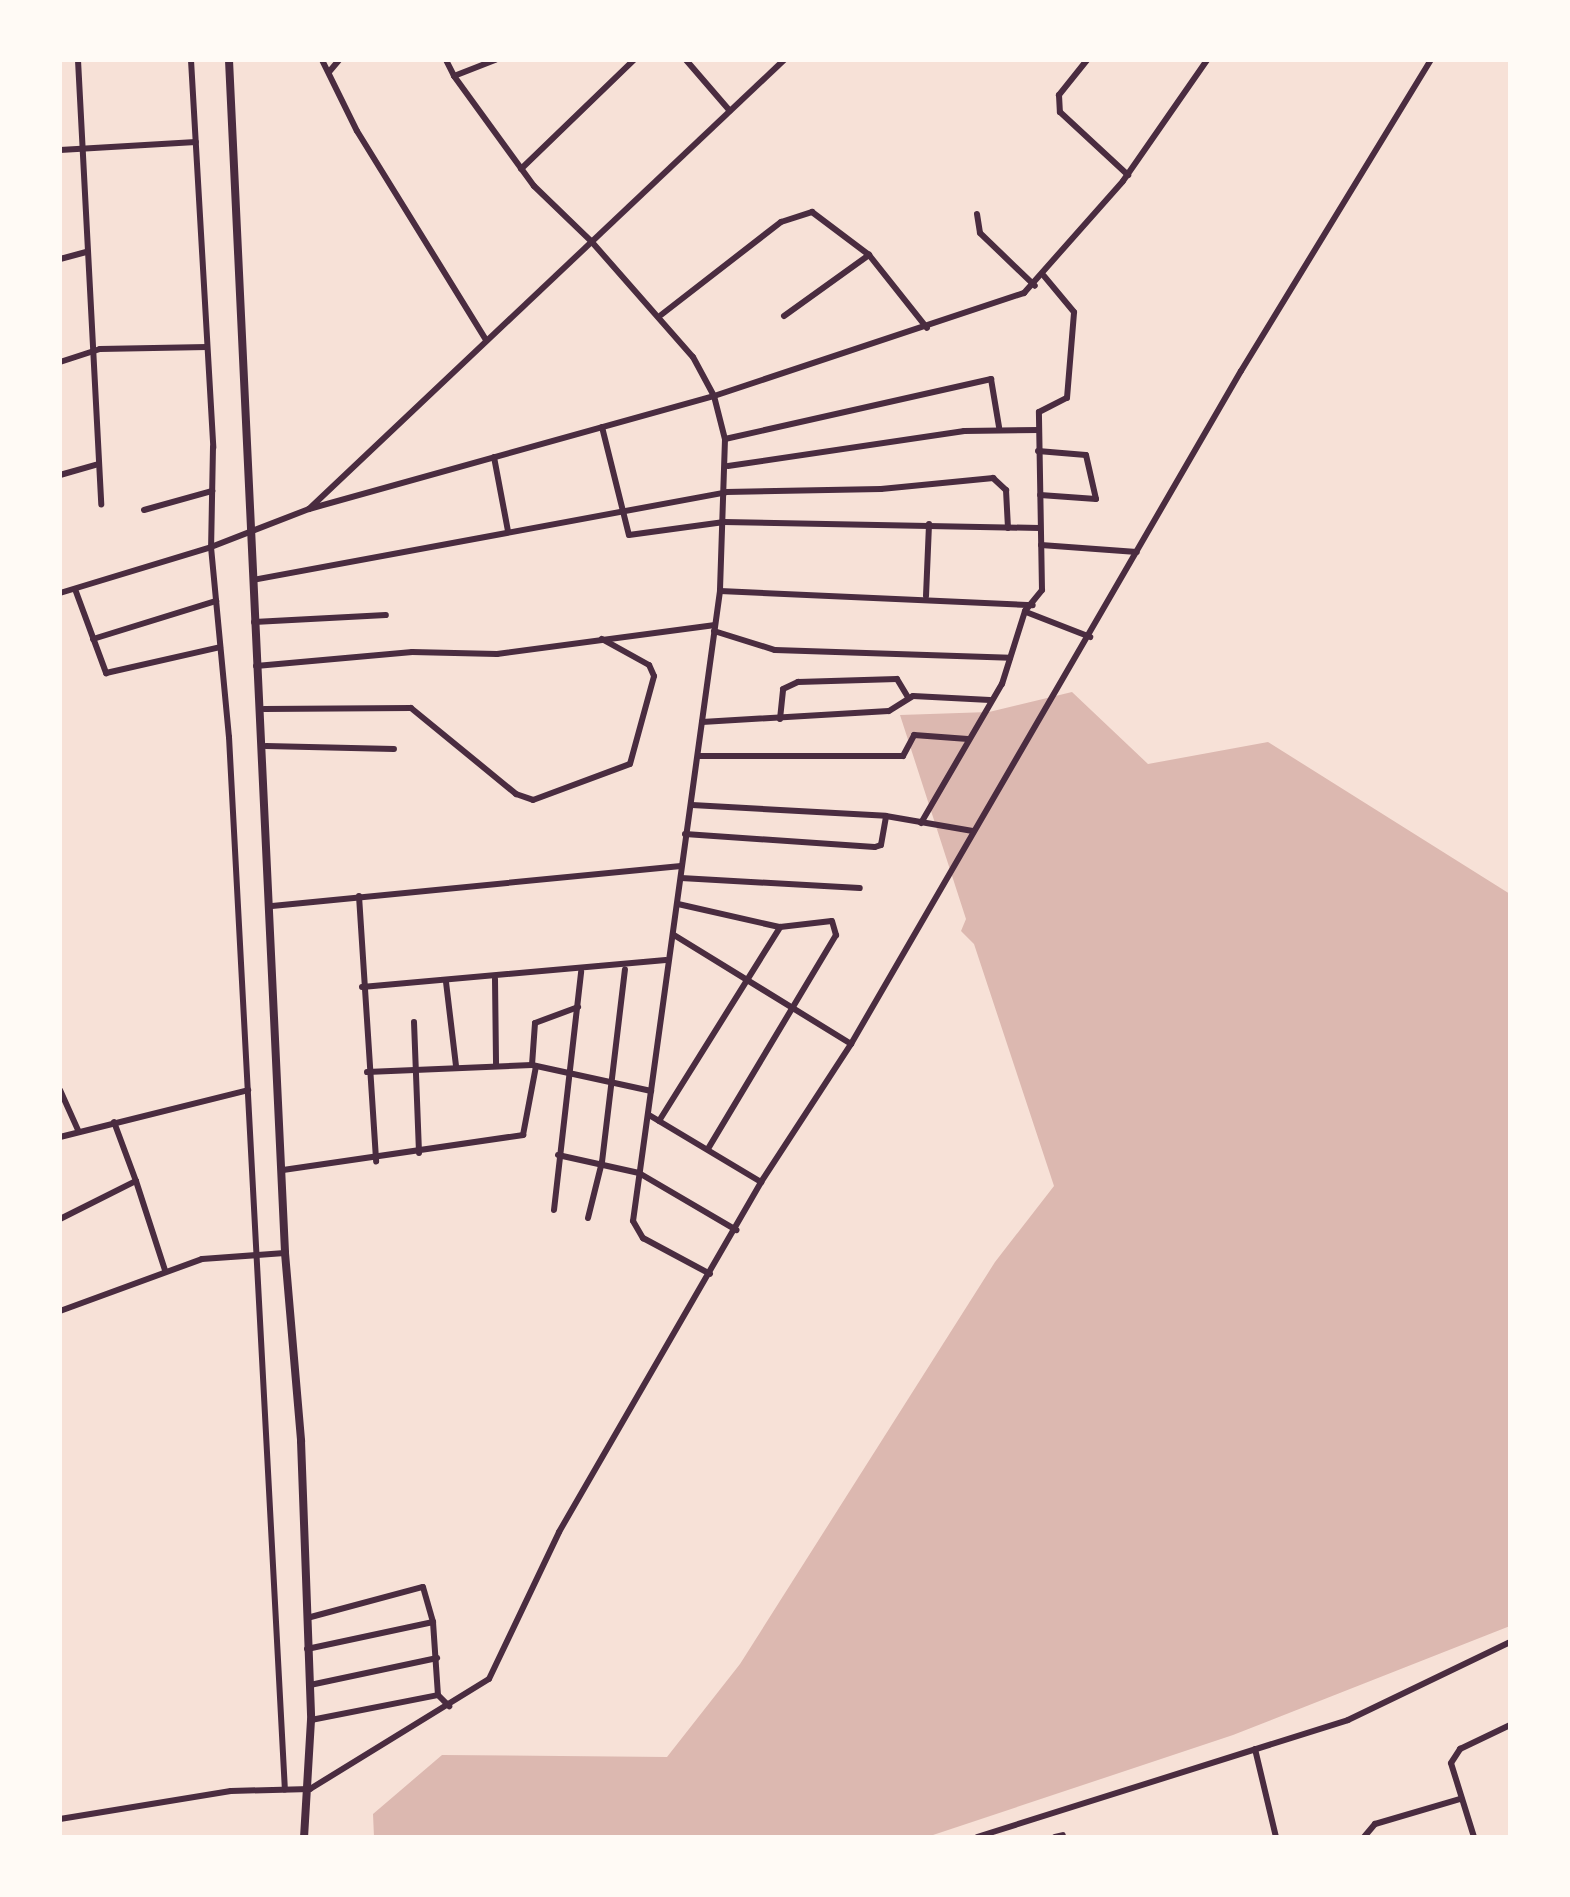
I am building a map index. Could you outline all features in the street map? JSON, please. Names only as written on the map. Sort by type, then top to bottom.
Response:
[{"type":"street","points":[[78,60],[100,504]]},
{"type":"street","points":[[191,60],[207,347],[211,548],[248,1090],[285,1790]]},
{"type":"street","points":[[229,60],[253,532],[252,622],[255,666],[264,709],[286,1253],[310,1685],[310,1789],[304,1837]]},
{"type":"street","points":[[322,60],[416,232],[486,340]]},
{"type":"street","points":[[328,72],[338,60]]},
{"type":"street","points":[[446,60],[520,169],[660,315],[714,396],[725,439],[728,466],[720,591],[674,935],[666,960],[639,1173],[636,1230],[710,1274]]},
{"type":"street","points":[[454,76],[495,60]]},
{"type":"street","points":[[686,60],[730,111]]},
{"type":"street","points":[[309,509],[784,60]]},
{"type":"street","points":[[1087,60],[1059,95],[1060,112],[1128,175]]},
{"type":"street","points":[[60,1819],[231,1792],[310,1789],[489,1679],[560,1532],[761,1182],[851,1044],[973,831],[1431,60]]},
{"type":"street","points":[[520,169],[633,61]]},
{"type":"street","points":[[60,593],[211,548],[309,509],[714,396],[928,328],[1036,286],[1128,175],[1204,61]]},
{"type":"street","points":[[60,150],[82,145],[196,142]]},
{"type":"street","points":[[660,315],[802,212],[822,216],[868,255],[928,328]]},
{"type":"street","points":[[977,214],[980,233],[1036,286]]},
{"type":"street","points":[[60,259],[87,252]]},
{"type":"street","points":[[784,316],[868,255]]},
{"type":"street","points":[[921,823],[990,700],[1010,658],[1025,611],[1042,590],[1040,408],[1067,398],[1074,312],[1044,276]]},
{"type":"street","points":[[60,362],[91,352],[207,347]]},
{"type":"street","points":[[725,439],[991,379],[998,428]]},
{"type":"street","points":[[602,427],[620,512],[633,536],[724,522],[1040,528]]},
{"type":"street","points":[[728,466],[998,428],[1039,430]]},
{"type":"street","points":[[1038,451],[1086,454],[1096,499],[1040,494]]},
{"type":"street","points":[[494,456],[508,531]]},
{"type":"street","points":[[60,475],[96,465]]},
{"type":"street","points":[[252,580],[726,492],[881,489],[994,478],[1006,490],[1008,528]]},
{"type":"street","points":[[144,510],[212,490]]},
{"type":"street","points":[[926,596],[930,524]]},
{"type":"street","points":[[1041,545],[1138,552]]},
{"type":"street","points":[[74,588],[108,674],[220,647]]},
{"type":"street","points":[[720,591],[926,596],[1033,605]]},
{"type":"street","points":[[92,639],[216,601]]},
{"type":"street","points":[[1025,611],[1090,637]]},
{"type":"street","points":[[252,622],[386,614]]},
{"type":"street","points":[[255,666],[412,652],[497,654],[715,628],[774,650],[1010,658]]},
{"type":"street","points":[[264,709],[410,708],[516,794],[533,800],[630,764],[654,676],[649,665],[602,639]]},
{"type":"street","points":[[780,718],[783,689],[798,682],[897,679],[908,698]]},
{"type":"street","points":[[702,722],[889,711],[908,698],[990,700]]},
{"type":"street","points":[[698,756],[903,756],[914,735],[968,739]]},
{"type":"street","points":[[266,746],[394,749]]},
{"type":"street","points":[[692,805],[886,816],[973,831]]},
{"type":"street","points":[[685,834],[878,846],[886,816]]},
{"type":"street","points":[[272,906],[682,866]]},
{"type":"street","points":[[681,878],[860,888]]},
{"type":"street","points":[[358,896],[376,1161]]},
{"type":"street","points":[[678,904],[780,927],[838,925],[708,1149]]},
{"type":"street","points":[[659,1121],[744,978],[780,927]]},
{"type":"street","points":[[674,935],[851,1044]]},
{"type":"street","points":[[362,986],[625,969],[666,960]]},
{"type":"street","points":[[588,1218],[602,1162],[625,969]]},
{"type":"street","points":[[554,1210],[581,972]]},
{"type":"street","points":[[495,979],[496,1066]]},
{"type":"street","points":[[446,982],[456,1066]]},
{"type":"street","points":[[283,1170],[376,1161],[523,1135],[536,1023],[578,1007]]},
{"type":"street","points":[[414,1022],[419,1153]]},
{"type":"street","points":[[367,1072],[534,1065],[651,1091]]},
{"type":"street","points":[[60,1090],[78,1130]]},
{"type":"street","points":[[60,1137],[248,1090]]},
{"type":"street","points":[[649,1115],[761,1182]]},
{"type":"street","points":[[114,1122],[166,1270]]},
{"type":"street","points":[[558,1154],[639,1173],[736,1230]]},
{"type":"street","points":[[60,1219],[136,1181]]},
{"type":"street","points":[[60,1311],[166,1270],[256,1250],[286,1253]]},
{"type":"street","points":[[307,1618],[418,1586],[428,1593],[438,1695],[448,1706]]},
{"type":"street","points":[[306,1649],[433,1622]]},
{"type":"street","points":[[977,1837],[1348,1720],[1510,1642]]},
{"type":"street","points":[[310,1685],[437,1658]]},
{"type":"street","points":[[311,1720],[438,1695]]},
{"type":"street","points":[[1474,1837],[1450,1772],[1454,1754],[1510,1725]]},
{"type":"street","points":[[1254,1748],[1276,1837]]},
{"type":"street","points":[[1364,1837],[1375,1824],[1460,1799]]},
{"type":"shaded area","points":[[1072,692],[1148,764],[1268,742],[1510,894],[1510,1626],[1233,1735],[927,1837],[374,1837],[373,1814],[442,1755],[667,1757],[740,1664],[995,1262],[1054,1186],[974,944],[961,931],[966,919],[900,715],[989,712]]}]
